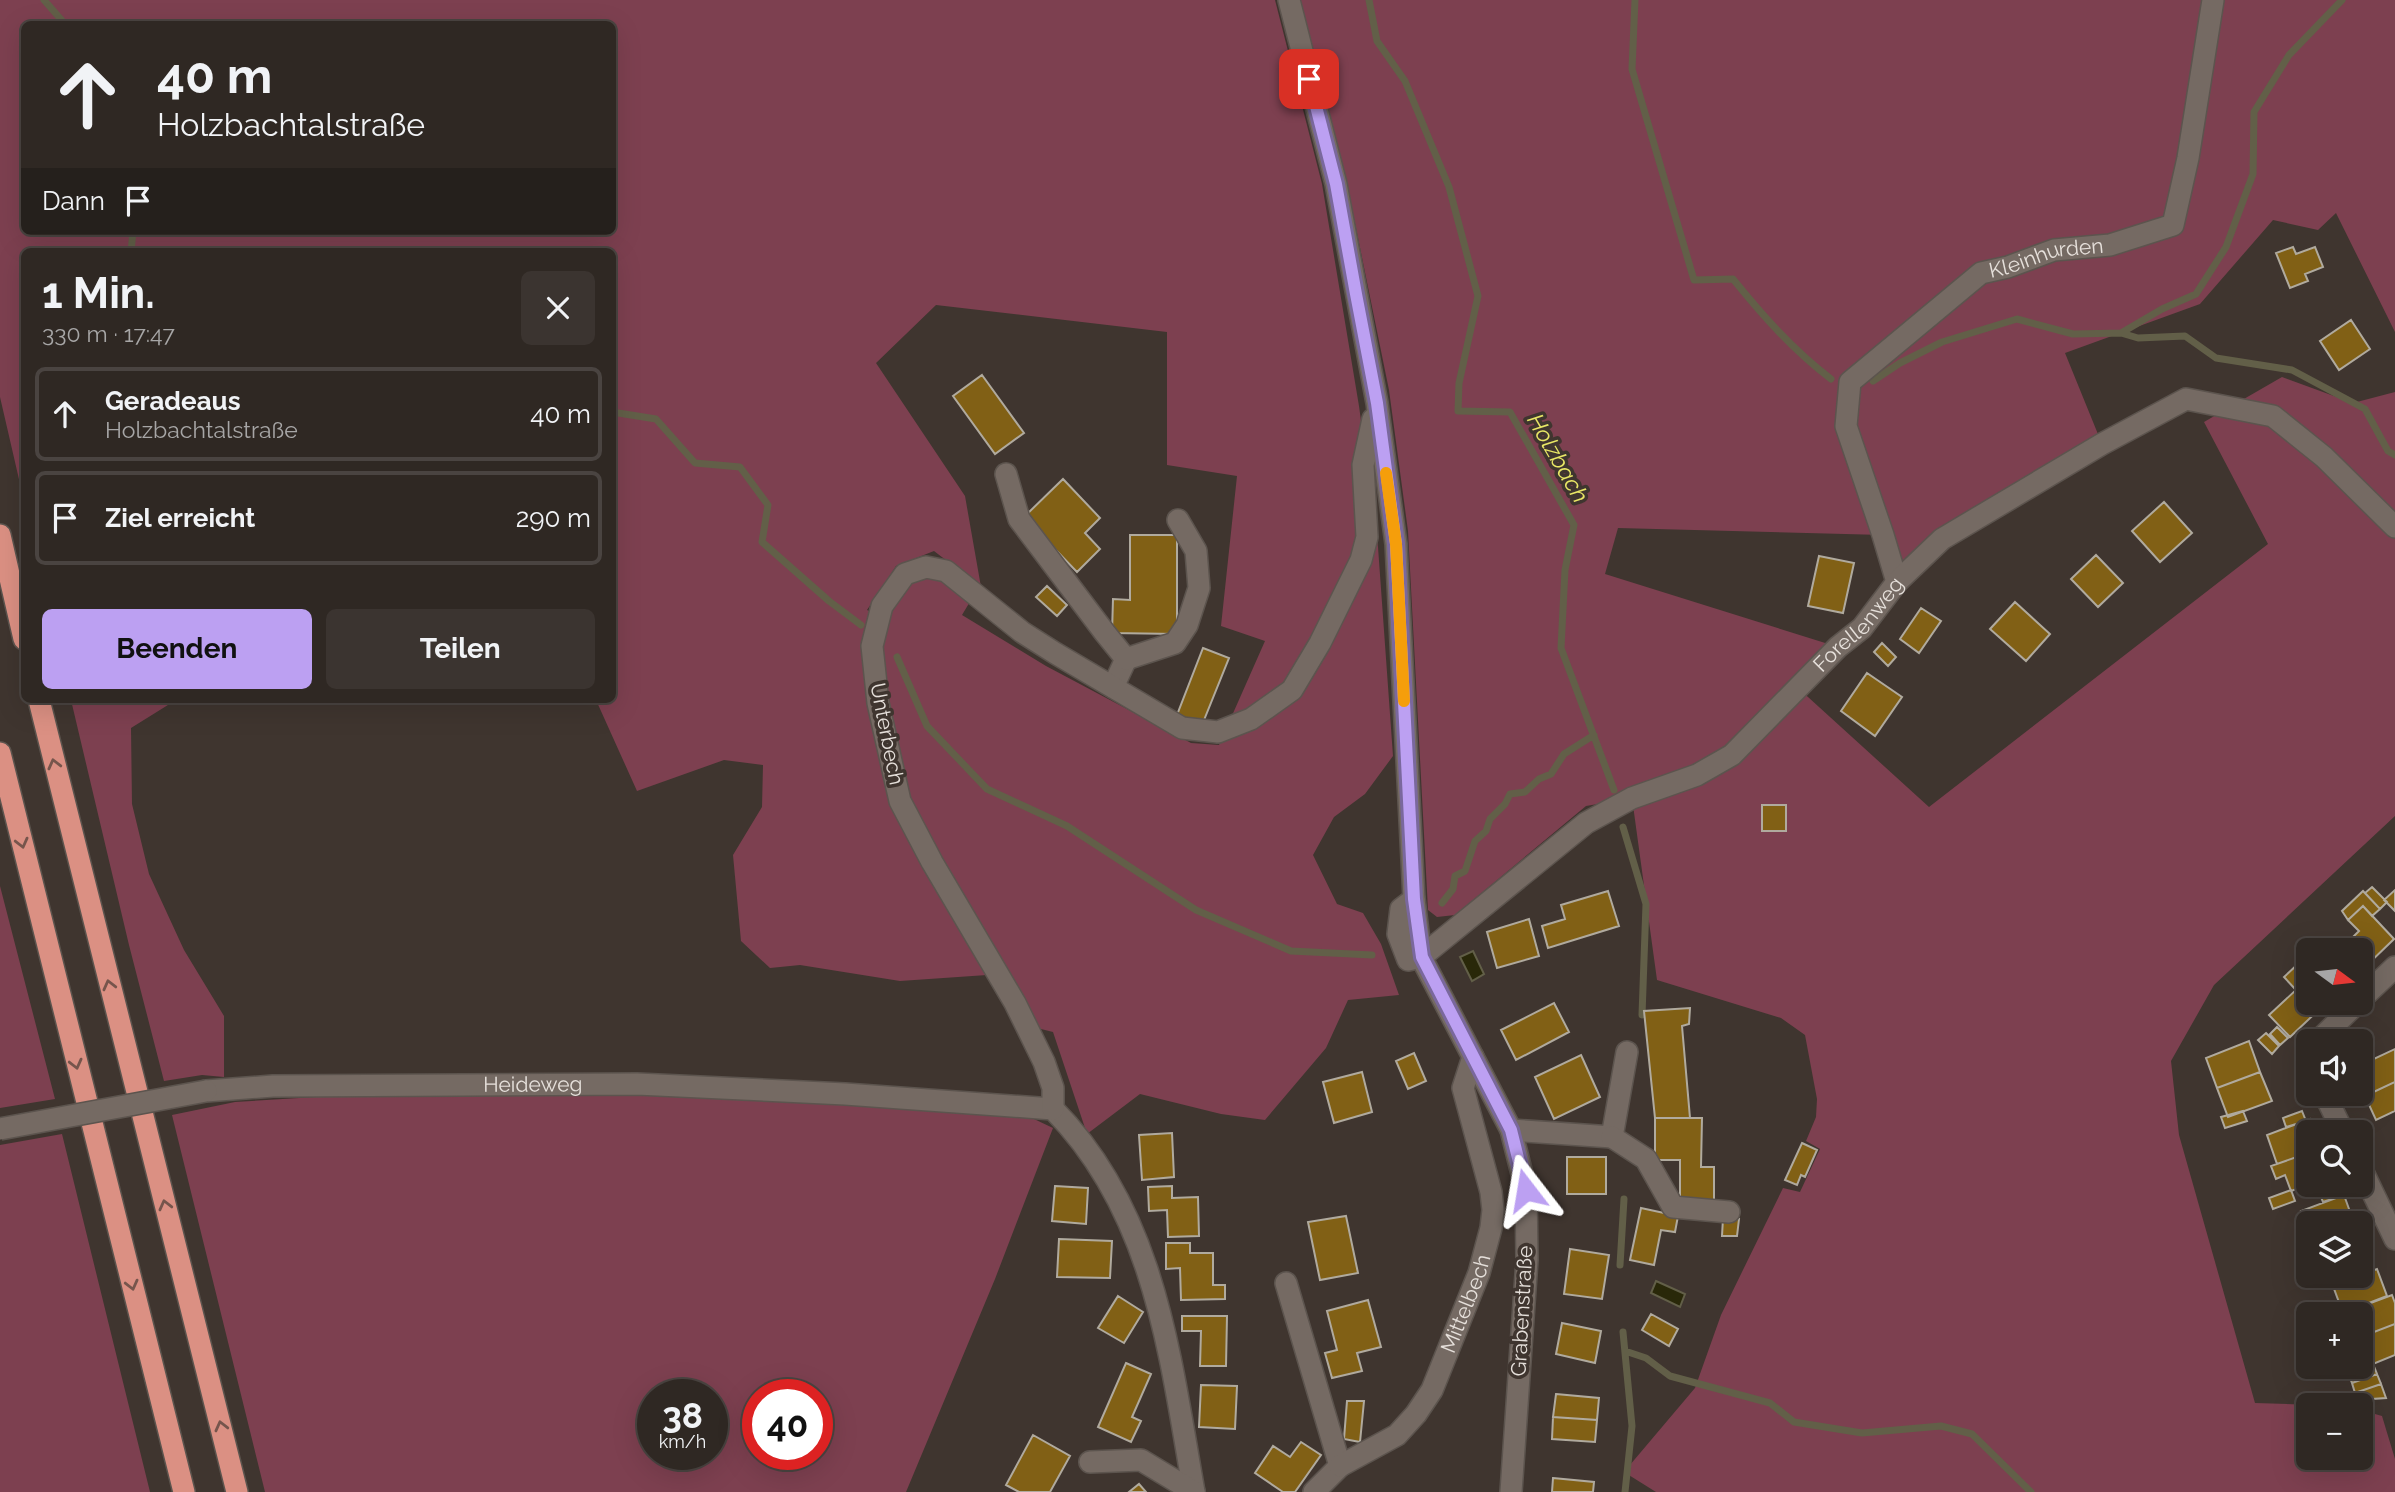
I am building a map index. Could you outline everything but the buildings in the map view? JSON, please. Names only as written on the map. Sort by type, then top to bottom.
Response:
[{"type":"highway","points":[[0,535],[21,626]]},
{"type":"highway","points":[[40,703],[237,1492]]},
{"type":"highway","points":[[0,753],[184,1492]]},
{"type":"street","name":"Grabenstraße","points":[[1289,0],[1336,184],[1377,403],[1396,544],[1414,899],[1422,957],[1511,1130],[1526,1190],[1527,1260],[1511,1492]]},
{"type":"street","name":"Kleinhurden","points":[[1897,582],[1846,426],[1850,382],[1981,273],[2008,267],[2054,250],[2110,245],[2173,225],[2188,158],[2213,0]]},
{"type":"street","name":"Forellenweg","points":[[1422,957],[1586,823],[1632,798],[1696,775],[1732,755],[1822,663],[1862,628],[1897,582],[1942,539],[2102,444],[2186,399],[2273,416],[2324,457],[2395,527]]},
{"type":"street","name":"Unterbech","points":[[1059,1115],[1044,1062],[1021,1015],[932,862],[900,801],[878,703],[872,646],[882,606],[905,575],[926,567],[946,571],[1022,632],[1182,728],[1218,732],[1251,719],[1292,690],[1320,643],[1361,560],[1367,537],[1363,465],[1377,403]]},
{"type":"street","points":[[1006,474],[1019,519],[1126,659]]},
{"type":"street","points":[[1113,687],[1126,659],[1175,643],[1187,625],[1199,588],[1196,551],[1178,520]]},
{"type":"street","points":[[2373,988],[2395,967]]},
{"type":"street","points":[[2330,1029],[2345,1015]]},
{"type":"street","points":[[1612,1137],[1627,1052]]},
{"type":"street","name":"Mittelbech","points":[[1314,1492],[1340,1466],[1397,1435],[1416,1414],[1432,1390],[1479,1273],[1493,1210],[1491,1192],[1463,1088],[1473,1058]]},
{"type":"street","name":"Heideweg","points":[[0,1129],[206,1091],[272,1087],[637,1084],[832,1093],[1059,1115]]},
{"type":"street","points":[[1059,1115],[1088,1148],[1108,1178],[1142,1249],[1172,1363],[1194,1492]]},
{"type":"street","points":[[1511,1130],[1612,1137],[1646,1159],[1673,1207],[1729,1212]]},
{"type":"street","points":[[2373,1193],[2395,1239]]},
{"type":"street","points":[[1286,1283],[1340,1466]]},
{"type":"street","points":[[1090,1462],[1141,1460],[1194,1492]]},
{"type":"shaded area","points":[[0,0],[1275,0],[1322,184],[1359,406],[1378,547],[1393,756],[1365,794],[1334,817],[1313,855],[1337,904],[1363,913],[1381,944],[1399,995],[1348,1000],[1326,1048],[1265,1120],[1221,1114],[1140,1094],[1087,1134],[1053,1032],[1013,1022],[987,975],[900,981],[800,965],[770,968],[741,941],[733,855],[762,807],[763,765],[724,760],[637,791],[597,703],[616,703],[616,248],[21,248],[21,488],[0,397]],"holes":[[[936,305],[1167,332],[1167,465],[1237,476],[1221,626],[1265,641],[1219,745],[1191,743],[1046,666],[962,615],[971,600],[938,578],[928,577],[912,583],[884,618],[867,610],[896,566],[934,551],[981,587],[965,496],[876,363]]]},
{"type":"shaded area","points":[[1300,0],[2395,0],[2395,332],[2336,213],[2318,230],[2273,220],[2200,304],[2065,353],[2102,444],[1897,582],[1883,535],[1618,528],[1605,574],[1838,647],[1797,687],[1929,807],[2268,544],[2204,422],[2282,377],[2353,403],[2395,392],[2395,816],[2214,985],[2171,1061],[2179,1135],[2255,1403],[2296,1404],[2296,1470],[2373,1470],[2373,1413],[2382,1416],[2395,1459],[2395,1492],[1656,1492],[1624,1472],[1695,1388],[1721,1315],[1783,1188],[1800,1192],[1820,1149],[1806,1141],[1816,1117],[1817,1099],[1805,1035],[1781,1018],[1657,980],[1632,798],[1586,806],[1455,915],[1437,917],[1428,910],[1408,531],[1389,390],[1347,184]]},
{"type":"shaded area","points":[[72,703],[171,703],[131,728],[132,804],[149,874],[184,950],[224,1016],[224,1077],[202,1075],[164,1081]]},
{"type":"shaded area","points":[[0,886],[55,1099],[0,1108]]},
{"type":"shaded area","points":[[1473,951],[1484,974],[1472,981],[1460,957]]},
{"type":"shaded area","points":[[736,1095],[976,1111],[1034,1119],[1053,1128],[995,1279],[906,1492],[265,1492],[172,1115],[235,1102],[316,1097]]},
{"type":"shaded area","points":[[62,1134],[150,1492],[0,1492],[0,1145]]},
{"type":"shaded area","points":[[1656,1281],[1685,1294],[1680,1307],[1651,1293]]},
{"type":"waterway","points":[[44,0],[62,21]]},
{"type":"waterway","name":"Holzbach","points":[[1369,0],[1377,41],[1405,81],[1449,187],[1478,296],[1459,383],[1458,411],[1510,412],[1574,525],[1565,570],[1561,648],[1614,790]]},
{"type":"waterway","points":[[1635,0],[1632,69],[1694,280],[1733,279],[1779,332],[1831,379]]},
{"type":"waterway","points":[[2121,333],[2162,309],[2196,294],[2226,247],[2253,174],[2254,112],[2289,55],[2342,0]]},
{"type":"waterway","points":[[131,248],[133,235]]},
{"type":"waterway","points":[[1873,381],[1900,363],[1942,342],[2017,319],[2073,334],[2121,333],[2138,338],[2185,336],[2216,358],[2292,370],[2365,409],[2388,451],[2395,455]]},
{"type":"waterway","points":[[616,413],[656,419],[695,463],[740,467],[768,505],[762,542],[829,601],[861,625]]},
{"type":"waterway","points":[[897,657],[927,726],[987,789],[1067,826],[1196,910],[1291,951],[1372,955]]},
{"type":"waterway","points":[[1442,903],[1453,889],[1455,876],[1465,871],[1475,841],[1486,831],[1490,819],[1505,804],[1510,794],[1525,792],[1539,779],[1551,774],[1564,754],[1594,735]]},
{"type":"waterway","name":"Holzbach","points":[[1623,827],[1646,904],[1642,1015]]},
{"type":"waterway","name":"Holzbach","points":[[1620,1265],[1624,1199]]},
{"type":"waterway","name":"Holzbach","points":[[1623,1332],[1632,1426],[1625,1492]]},
{"type":"waterway","points":[[1625,1351],[1646,1358],[1670,1376],[1770,1403],[1794,1422],[1862,1433],[1941,1426],[1972,1434],[2031,1492]]},
{"type":"slow traffic","points":[[1386,473],[1396,544],[1404,701]]},
{"type":"route","points":[[1309,79],[1336,184],[1377,403],[1396,544],[1414,899],[1422,957],[1511,1130],[1526,1190]]}]
